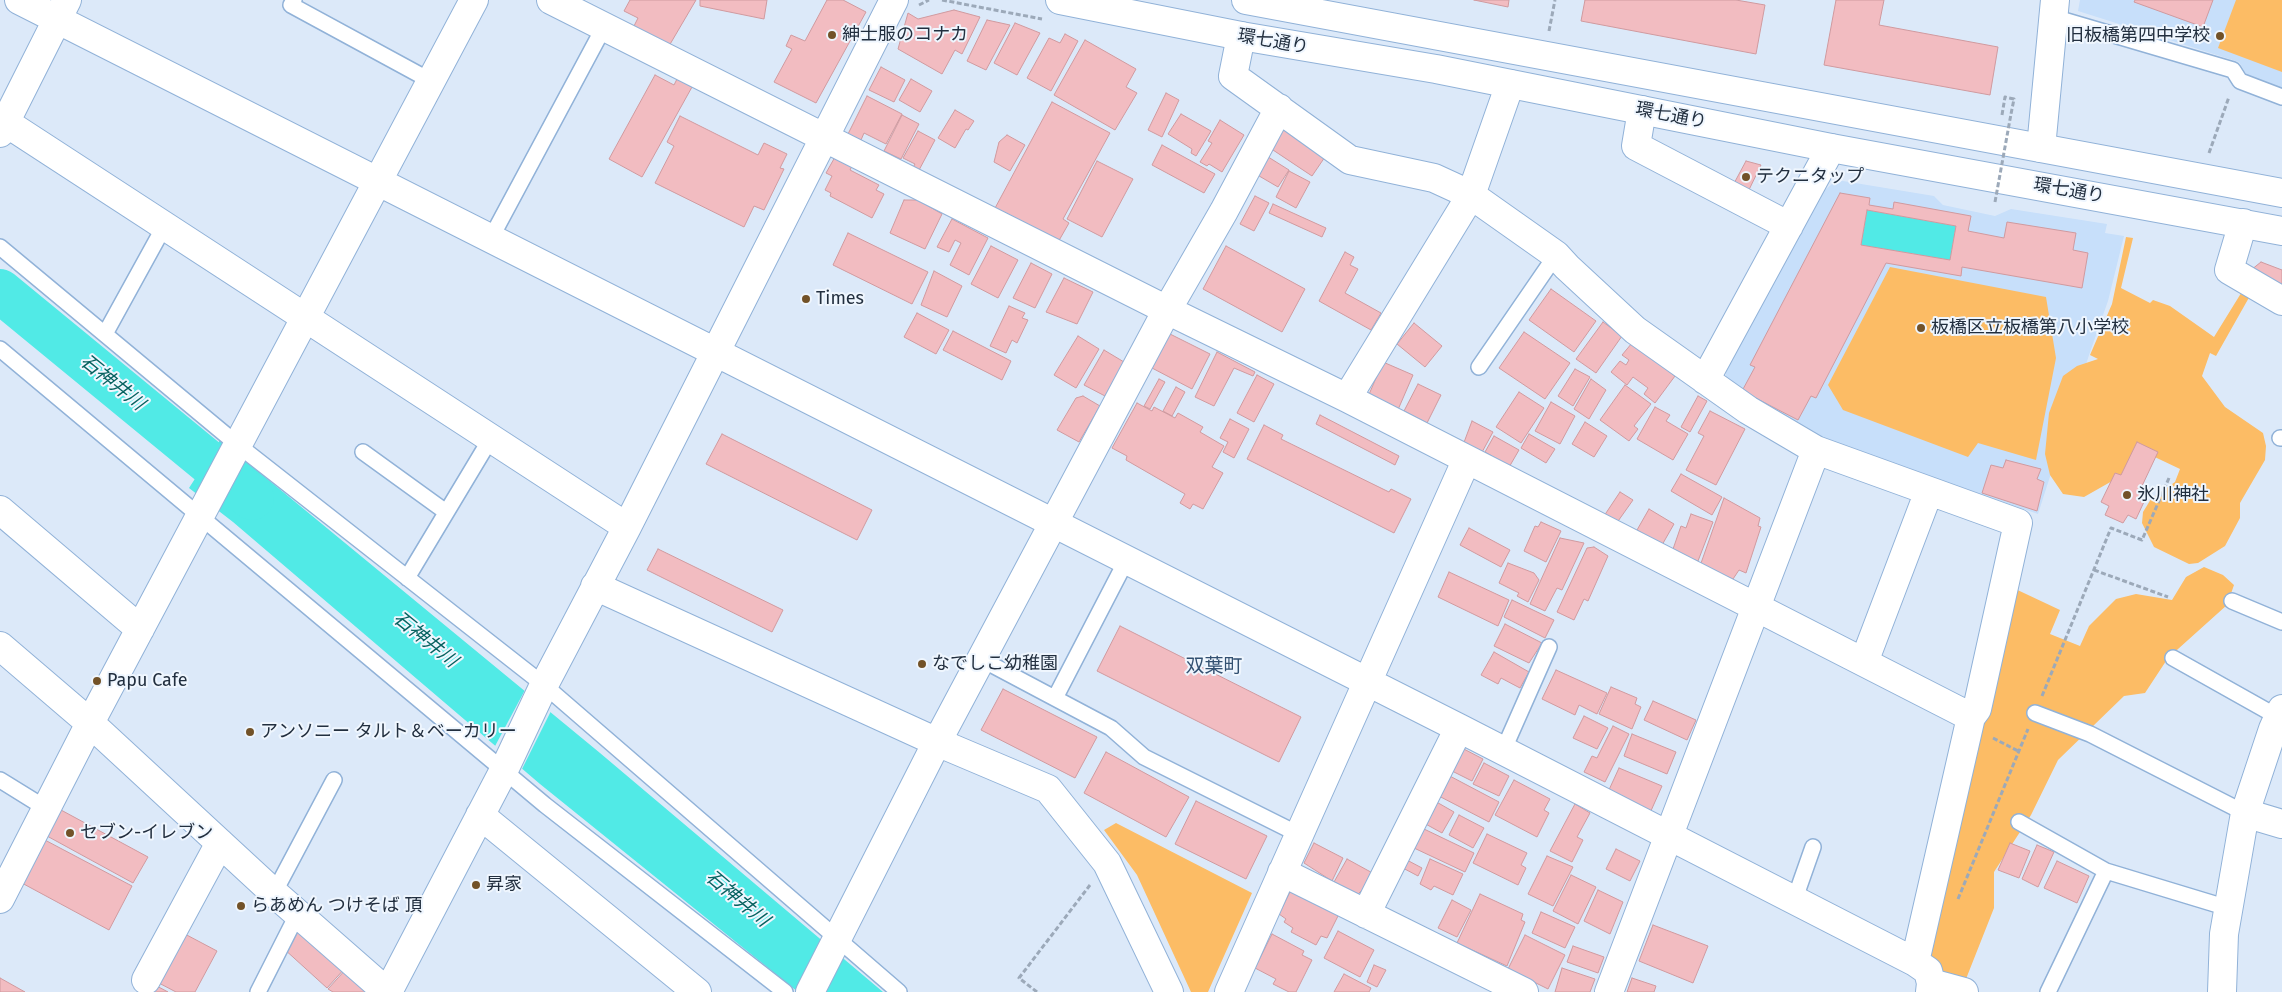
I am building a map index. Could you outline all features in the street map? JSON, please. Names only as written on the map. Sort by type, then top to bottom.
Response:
[{"type":"street","points":[[19,0],[62,10],[378,180],[1052,524],[1459,728],[1915,962],[1928,970],[1930,988],[1964,992]]},
{"type":"street","points":[[1,896],[48,809],[90,723],[474,0]]},
{"type":"street","points":[[551,0],[1167,310],[1347,398],[1466,461],[1972,717]]},
{"type":"street","points":[[0,647],[90,723],[274,893],[388,992],[504,770],[544,685],[894,0]]},
{"type":"street","name":"環七通り","points":[[1060,0],[1241,36],[1436,69],[1831,148],[2282,231]]},
{"type":"street","name":"環七通り","points":[[1246,0],[2282,193]]},
{"type":"street","points":[[2041,148],[2054,9]]},
{"type":"street","points":[[62,10],[3,128],[165,225],[626,527]]},
{"type":"street","points":[[1241,36],[1233,76],[1350,160],[1434,178],[1471,195],[1556,255],[1566,267],[1635,330],[1748,410],[1816,450],[2018,523],[1977,709],[1972,717],[1915,962]]},
{"type":"street","points":[[1347,398],[1471,195],[1510,84]]},
{"type":"street","points":[[810,992],[835,939],[1052,524],[1167,310],[1224,211],[1279,108]]},
{"type":"street","points":[[1642,110],[1636,146],[1789,226]]},
{"type":"street","points":[[1705,380],[1831,148]]},
{"type":"street","points":[[2243,223],[2229,270],[2282,301]]},
{"type":"street","points":[[1609,992],[1816,450]]},
{"type":"street","points":[[1229,992],[1466,461]]},
{"type":"street","points":[[1864,662],[1930,491]]},
{"type":"street","points":[[0,510],[140,629]]},
{"type":"street","points":[[595,586],[937,742],[1048,789],[1107,863],[1169,992]]},
{"type":"street","points":[[2222,992],[2224,934],[2245,813],[2279,722]]},
{"type":"street","points":[[1366,914],[1459,728]]},
{"type":"street","points":[[2245,813],[2282,824]]},
{"type":"street","points":[[480,815],[697,992]]},
{"type":"street","points":[[143,986],[220,843]]},
{"type":"street","points":[[1282,872],[1524,992]]},
{"type":"lane","points":[[294,0],[291,5],[431,81]]},
{"type":"lane","points":[[2054,9],[2233,70],[2240,81],[2282,97]]},
{"type":"lane","points":[[491,238],[604,27]]},
{"type":"lane","points":[[105,334],[165,225]]},
{"type":"lane","points":[[0,247],[237,447],[544,685],[835,939],[899,992]]},
{"type":"lane","points":[[1479,367],[1556,255]]},
{"type":"lane","points":[[0,349],[202,514],[545,805],[785,992]]},
{"type":"lane","points":[[407,578],[491,438]]},
{"type":"lane","points":[[364,452],[446,512]]},
{"type":"lane","points":[[1055,698],[1126,561]]},
{"type":"lane","points":[[2232,601],[2282,622]]},
{"type":"lane","points":[[1503,751],[1549,647]]},
{"type":"lane","points":[[2173,658],[2279,722]]},
{"type":"lane","points":[[981,660],[1111,728],[1144,757],[1298,834]]},
{"type":"lane","points":[[2035,713],[2090,734],[2245,813]]},
{"type":"lane","points":[[0,780],[48,809]]},
{"type":"lane","points":[[274,893],[334,780]]},
{"type":"lane","points":[[2019,822],[2106,871],[2228,908]]},
{"type":"lane","points":[[1794,901],[1813,847]]},
{"type":"lane","points":[[2048,992],[2106,871]]},
{"type":"lane","points":[[258,992],[298,913]]},
{"type":"path","points":[[1548,35],[1555,0]]},
{"type":"path","points":[[2200,178],[2237,76]]},
{"type":"path","points":[[1995,202],[2014,99],[2005,97],[2002,112]]},
{"type":"path","points":[[2094,570],[2168,597]]},
{"type":"path","points":[[1037,992],[1019,978],[1107,863]]},
{"type":"shaded area","name":"旧板橋第四中学校","points":[[2080,0],[2282,0],[2282,88],[2247,75],[2239,62],[2078,11]]},
{"type":"shaded area","points":[[2236,0],[2282,0],[2282,72],[2218,48]]},
{"type":"shaded area","name":"板橋区立板橋第八小学校","points":[[1837,180],[1934,196],[1943,205],[1995,216],[2011,209],[2107,224],[2105,233],[2124,236],[2108,301],[2038,514],[1835,443],[1758,405],[1726,383],[1726,360],[1816,197]]},
{"type":"shaded area","points":[[2126,237],[2133,238],[2121,288],[2150,303],[2153,300],[2170,306],[2214,337],[2243,290],[2251,294],[2216,356],[2210,353],[2202,376],[2225,407],[2263,433],[2266,446],[2265,460],[2240,503],[2240,518],[2225,546],[2198,563],[2189,564],[2154,547],[2142,523],[2143,512],[2151,499],[2175,482],[2180,469],[2140,450],[2128,472],[2084,497],[2063,494],[2050,475],[2045,454],[2049,413],[2063,376],[2077,366],[2098,359],[2090,355],[2112,304]]},
{"type":"shaded area","points":[[1890,267],[2046,297],[2056,358],[2036,460],[1978,443],[1968,457],[1843,410],[1828,385]]},
{"type":"shaded area","points":[[2204,567],[2223,575],[2234,585],[2227,605],[2168,658],[2145,693],[2124,696],[2058,760],[2031,815],[1994,872],[1994,908],[1964,984],[1937,973],[1925,959],[2009,586],[2060,610],[2050,634],[2080,646],[2089,626],[2116,599],[2136,594],[2172,600],[2186,577]]},
{"type":"shaded area","points":[[1116,823],[1252,893],[1208,992],[1191,992],[1137,875],[1104,830]]},
{"type":"water","points":[[1867,210],[1956,226],[1950,260],[1861,245]]},
{"type":"water","points":[[220,440],[600,753],[883,992],[798,992],[540,784],[233,522],[189,488]]},
{"type":"pier","points":[[525,690],[551,711],[521,771],[494,748]]},
{"type":"building","points":[[630,0],[696,0],[669,46],[634,26],[638,18],[624,11]]},
{"type":"building","points":[[700,0],[767,0],[764,19],[700,6]]},
{"type":"building","points":[[827,0],[843,0],[866,12],[816,103],[774,82],[792,49],[786,46],[791,35],[805,41]]},
{"type":"building","points":[[1474,0],[1509,0],[1508,7]]},
{"type":"building","points":[[1585,0],[1736,0],[1765,5],[1756,54],[1581,21]]},
{"type":"building","points":[[1836,0],[1884,0],[1879,25],[1998,47],[1990,95],[1824,65]]},
{"type":"building","points":[[2135,0],[2213,0],[2203,27],[2134,2]]},
{"type":"building","points":[[954,10],[980,17],[962,54],[955,50],[942,74],[898,49],[908,13],[918,19]]},
{"type":"building","points":[[987,20],[1010,25],[986,70],[967,61]]},
{"type":"building","points":[[1015,23],[1040,33],[1017,75],[994,63]]},
{"type":"building","points":[[1065,34],[1078,41],[1051,91],[1027,78],[1049,38],[1060,43]]},
{"type":"building","points":[[1085,40],[1136,69],[1126,87],[1137,93],[1115,130],[1054,95]]},
{"type":"building","points":[[881,67],[905,80],[894,102],[869,90]]},
{"type":"building","points":[[655,75],[674,85],[677,79],[692,87],[642,177],[609,159]]},
{"type":"building","points":[[911,79],[932,91],[920,112],[899,100]]},
{"type":"building","points":[[1166,93],[1179,100],[1162,137],[1148,130]]},
{"type":"building","points":[[867,96],[902,114],[886,144],[864,133],[861,140],[848,134]]},
{"type":"building","points":[[1052,102],[1110,133],[1063,219],[1069,223],[1057,244],[994,210]]},
{"type":"building","points":[[955,110],[974,121],[968,130],[966,129],[955,148],[938,138]]},
{"type":"building","points":[[1181,114],[1211,131],[1196,156],[1191,153],[1192,149],[1168,134]]},
{"type":"building","points":[[902,115],[919,124],[901,159],[884,151]]},
{"type":"building","points":[[680,116],[758,155],[764,143],[787,154],[780,168],[784,169],[764,210],[754,206],[744,227],[655,183],[674,146],[667,142]]},
{"type":"building","points":[[1220,120],[1244,135],[1222,172],[1209,164],[1207,166],[1200,162],[1212,143],[1208,141]]},
{"type":"building","points":[[1282,124],[1327,154],[1312,176],[1267,146]]},
{"type":"building","points":[[918,131],[935,140],[918,172],[912,169],[915,164],[903,158]]},
{"type":"building","points":[[1007,135],[1025,145],[1010,171],[994,162],[999,142]]},
{"type":"building","points":[[1162,145],[1215,174],[1204,193],[1152,165]]},
{"type":"building","points":[[1265,155],[1289,170],[1278,187],[1254,173]]},
{"type":"building","points":[[835,157],[852,166],[850,170],[879,185],[876,190],[884,194],[872,218],[830,196],[831,193],[825,190],[832,176],[826,173]]},
{"type":"building","points":[[1097,161],[1133,179],[1102,237],[1067,219]]},
{"type":"building","points":[[1746,161],[1761,165],[1746,196],[1731,189]]},
{"type":"building","points":[[1289,171],[1310,182],[1296,208],[1276,197]]},
{"type":"building","points":[[1840,193],[1870,198],[1869,205],[1893,209],[1894,202],[1971,216],[1968,231],[2004,238],[2007,222],[2076,233],[2073,250],[2088,253],[2082,288],[1962,267],[1961,276],[1886,263],[1816,398],[1811,396],[1798,420],[1742,391],[1755,367],[1750,365]],"holes":[[[1867,210],[1956,226],[1950,260],[1861,245]]]},
{"type":"building","points":[[1255,196],[1269,203],[1254,231],[1240,224]]},
{"type":"building","points":[[904,200],[918,200],[942,214],[925,249],[890,233]]},
{"type":"building","points":[[1273,204],[1326,228],[1322,237],[1269,213]]},
{"type":"building","points":[[952,219],[988,238],[969,275],[950,265],[961,243],[955,240],[949,252],[937,247]]},
{"type":"building","points":[[848,233],[928,272],[912,304],[833,265]]},
{"type":"building","points":[[991,246],[1018,260],[998,298],[971,284]]},
{"type":"building","points":[[1226,246],[1305,289],[1282,332],[1203,289]]},
{"type":"building","points":[[1345,252],[1354,257],[1350,265],[1358,269],[1345,293],[1381,313],[1371,330],[1319,301]]},
{"type":"building","points":[[2261,262],[2282,270],[2282,288],[2251,270]]},
{"type":"building","points":[[1031,263],[1052,274],[1035,308],[1013,298]]},
{"type":"building","points":[[934,271],[962,286],[947,317],[921,305]]},
{"type":"building","points":[[1064,278],[1093,292],[1077,324],[1046,312]]},
{"type":"building","points":[[1551,289],[1596,321],[1574,352],[1529,320]]},
{"type":"building","points":[[1009,306],[1025,313],[1022,318],[1028,320],[1017,343],[1012,340],[1006,353],[990,346]]},
{"type":"building","points":[[917,313],[949,330],[936,354],[904,337]]},
{"type":"building","points":[[1603,322],[1622,336],[1596,373],[1576,359]]},
{"type":"building","points":[[1414,323],[1442,346],[1425,367],[1397,344]]},
{"type":"building","points":[[953,331],[1011,361],[1002,380],[943,350]]},
{"type":"building","points":[[1524,332],[1570,363],[1545,399],[1499,368]]},
{"type":"building","points":[[1170,334],[1210,354],[1192,389],[1152,368]]},
{"type":"building","points":[[1078,336],[1099,349],[1076,388],[1054,375]]},
{"type":"building","points":[[1632,343],[1675,376],[1655,403],[1644,394],[1648,388],[1633,377],[1627,385],[1611,372],[1620,361],[1626,365],[1629,360],[1622,355]]},
{"type":"building","points":[[1104,350],[1124,362],[1105,396],[1084,385]]},
{"type":"building","points":[[1217,352],[1255,372],[1253,376],[1234,368],[1214,406],[1195,397]]},
{"type":"building","points":[[1383,362],[1413,375],[1397,412],[1367,399]]},
{"type":"building","points":[[1575,369],[1590,377],[1573,406],[1558,396]]},
{"type":"building","points":[[1257,375],[1274,384],[1254,422],[1237,413]]},
{"type":"building","points":[[1159,379],[1165,382],[1150,409],[1144,406]]},
{"type":"building","points":[[1591,379],[1606,390],[1589,419],[1574,409]]},
{"type":"building","points":[[1418,384],[1441,395],[1427,423],[1404,411]]},
{"type":"building","points":[[1625,385],[1651,404],[1634,426],[1638,429],[1629,441],[1600,420]]},
{"type":"building","points":[[1176,387],[1185,392],[1172,416],[1163,411]]},
{"type":"building","points":[[1519,392],[1544,408],[1521,443],[1496,427]]},
{"type":"building","points":[[1083,396],[1100,406],[1079,442],[1057,430],[1076,398]]},
{"type":"building","points":[[1698,396],[1707,401],[1690,432],[1681,427]]},
{"type":"building","points":[[1551,402],[1575,416],[1560,444],[1535,431]]},
{"type":"building","points":[[1137,403],[1152,411],[1154,407],[1175,418],[1178,413],[1203,427],[1200,432],[1224,446],[1212,467],[1223,473],[1203,509],[1193,504],[1190,509],[1180,503],[1185,494],[1126,460],[1127,456],[1112,448]]},
{"type":"building","points":[[1655,407],[1670,415],[1666,421],[1688,434],[1673,460],[1637,439]]},
{"type":"building","points":[[1710,411],[1745,429],[1716,485],[1686,470],[1704,436],[1698,433]]},
{"type":"building","points":[[1320,415],[1399,456],[1395,465],[1316,424]]},
{"type":"building","points":[[1230,419],[1249,429],[1234,458],[1223,452],[1228,442],[1220,438]]},
{"type":"building","points":[[1472,421],[1493,432],[1481,454],[1463,445]]},
{"type":"building","points":[[1585,422],[1607,436],[1594,457],[1572,444]]},
{"type":"building","points":[[1264,425],[1283,435],[1281,439],[1389,492],[1391,489],[1411,499],[1394,533],[1247,459]]},
{"type":"building","points":[[722,434],[872,510],[857,540],[706,464]]},
{"type":"building","points":[[1529,434],[1555,449],[1546,463],[1521,448]]},
{"type":"building","points":[[1494,436],[1519,450],[1508,469],[1490,459],[1492,456],[1485,452]]},
{"type":"building","points":[[2137,442],[2158,452],[2142,486],[2150,489],[2136,519],[2128,515],[2123,523],[2105,515],[2109,506],[2101,502],[2115,473],[2121,475]]},
{"type":"building","points":[[2006,460],[2041,469],[2037,479],[2044,482],[2037,511],[1982,493],[1991,465],[2003,468]]},
{"type":"building","points":[[1681,474],[1722,497],[1712,515],[1671,491]]},
{"type":"building","points":[[1620,492],[1633,500],[1616,524],[1604,516]]},
{"type":"building","points":[[1724,498],[1760,518],[1758,526],[1761,527],[1746,573],[1739,570],[1733,579],[1700,566]]},
{"type":"building","points":[[1649,509],[1674,524],[1662,545],[1637,530]]},
{"type":"building","points":[[1691,514],[1713,522],[1698,561],[1672,552],[1681,526],[1686,528]]},
{"type":"building","points":[[1541,522],[1561,531],[1546,562],[1524,551],[1535,526],[1538,527]]},
{"type":"building","points":[[1469,528],[1510,550],[1501,567],[1460,545]]},
{"type":"building","points":[[1560,538],[1584,543],[1562,590],[1557,588],[1545,611],[1530,604]]},
{"type":"building","points":[[1594,547],[1608,556],[1588,601],[1584,599],[1574,620],[1557,612],[1587,548]]},
{"type":"building","points":[[658,549],[783,610],[772,632],[647,570]]},
{"type":"building","points":[[1508,563],[1534,573],[1539,580],[1528,602],[1517,596],[1519,593],[1499,583]]},
{"type":"building","points":[[1449,572],[1509,600],[1498,626],[1438,597]]},
{"type":"building","points":[[1512,600],[1554,620],[1545,638],[1504,617]]},
{"type":"building","points":[[1505,624],[1542,643],[1529,663],[1494,646]]},
{"type":"building","points":[[1120,626],[1301,717],[1279,762],[1097,671]]},
{"type":"building","points":[[1494,652],[1529,672],[1520,688],[1501,678],[1498,684],[1481,675]]},
{"type":"building","points":[[1556,670],[1607,693],[1597,714],[1579,705],[1575,715],[1542,699]]},
{"type":"building","points":[[1611,687],[1637,698],[1635,704],[1641,707],[1632,729],[1599,714]]},
{"type":"building","points":[[1003,689],[1097,737],[1075,778],[981,730]]},
{"type":"building","points":[[1653,701],[1696,720],[1687,740],[1644,720]]},
{"type":"building","points":[[1584,716],[1608,728],[1597,749],[1573,738]]},
{"type":"building","points":[[1613,726],[1629,734],[1605,782],[1584,772],[1592,756],[1597,758]]},
{"type":"building","points":[[1632,734],[1676,752],[1667,774],[1624,756]]},
{"type":"building","points":[[1460,747],[1483,759],[1472,781],[1448,769]]},
{"type":"building","points":[[1106,752],[1189,797],[1166,837],[1084,793]]},
{"type":"building","points":[[1484,763],[1509,776],[1499,796],[1473,784]]},
{"type":"building","points":[[1619,768],[1662,786],[1650,813],[1608,792]]},
{"type":"building","points":[[1446,774],[1499,802],[1489,822],[1435,794]]},
{"type":"building","points":[[1514,780],[1550,799],[1544,810],[1549,813],[1537,837],[1495,815]]},
{"type":"building","points":[[1433,800],[1454,812],[1442,833],[1422,822]]},
{"type":"building","points":[[1196,801],[1267,836],[1246,879],[1175,844]]},
{"type":"building","points":[[1575,804],[1590,813],[1577,837],[1583,840],[1572,862],[1550,851]]},
{"type":"building","points":[[61,810],[148,857],[133,883],[47,836]]},
{"type":"building","points":[[1459,815],[1484,828],[1473,848],[1449,835]]},
{"type":"building","points":[[1424,829],[1474,853],[1465,872],[1414,848]]},
{"type":"building","points":[[1487,834],[1527,853],[1521,865],[1526,868],[1518,885],[1473,863]]},
{"type":"building","points":[[43,839],[132,886],[109,930],[20,882]]},
{"type":"building","points":[[1314,843],[1343,858],[1332,881],[1304,863]]},
{"type":"building","points":[[2010,843],[2030,851],[2019,878],[1998,870]]},
{"type":"building","points":[[2037,845],[2054,852],[2038,887],[2022,879]]},
{"type":"building","points":[[1616,849],[1640,861],[1630,881],[1606,869]]},
{"type":"building","points":[[1547,856],[1573,867],[1553,906],[1528,894]]},
{"type":"building","points":[[1347,859],[1378,876],[1368,894],[1361,891],[1358,894],[1334,882]]},
{"type":"building","points":[[1405,859],[1422,868],[1418,876],[1401,867]]},
{"type":"building","points":[[1430,859],[1463,874],[1453,895],[1434,886],[1431,890],[1420,884]]},
{"type":"building","points":[[2057,861],[2089,876],[2077,903],[2044,888]]},
{"type":"building","points":[[1571,875],[1596,887],[1578,924],[1553,911]]},
{"type":"building","points":[[1291,890],[1340,912],[1327,938],[1321,936],[1316,945],[1291,932],[1293,928],[1284,922],[1286,919],[1279,914]]},
{"type":"building","points":[[1598,890],[1623,902],[1610,934],[1584,921]]},
{"type":"building","points":[[1480,894],[1523,914],[1521,920],[1525,922],[1507,966],[1457,943]]},
{"type":"building","points":[[1452,900],[1471,910],[1457,937],[1438,928]]},
{"type":"building","points":[[1541,912],[1575,927],[1565,948],[1532,933]]},
{"type":"building","points":[[1653,925],[1708,946],[1693,983],[1639,961]]},
{"type":"building","points":[[301,927],[346,967],[327,988],[283,948]]},
{"type":"building","points":[[1338,931],[1374,950],[1360,977],[1324,958]]},
{"type":"building","points":[[183,933],[217,951],[195,992],[176,992],[157,982]]},
{"type":"building","points":[[1272,934],[1304,951],[1302,955],[1312,960],[1296,992],[1289,992],[1273,984],[1276,979],[1255,968]]},
{"type":"building","points":[[1525,935],[1565,955],[1548,989],[1508,969]]},
{"type":"building","points":[[1573,946],[1604,957],[1598,973],[1567,962]]},
{"type":"building","points":[[1374,965],[1386,970],[1377,987],[1367,982]]},
{"type":"building","points":[[347,968],[370,992],[333,992],[328,989]]},
{"type":"building","points":[[1562,968],[1595,979],[1590,992],[1555,992]]},
{"type":"building","points":[[1344,974],[1371,988],[1369,992],[1334,992]]},
{"type":"building","points":[[0,978],[25,992],[0,992]]},
{"type":"building","points":[[1632,978],[1656,986],[1654,992],[1627,992]]},
{"type":"building","points":[[153,984],[168,992],[149,992]]},
{"type":"waterway","name":"石神井川","points":[[0,291],[252,498]]},
{"type":"place","name":"紳士服のコナカ","points":[[832,35]]},
{"type":"place","name":"旧板橋第四中学校","points":[[2220,36]]},
{"type":"place","name":"テクニタップ","points":[[1746,177]]},
{"type":"place","name":"Times","points":[[806,299]]},
{"type":"place","name":"板橋区立板橋第八小学校","points":[[1921,328]]},
{"type":"place","name":"氷川神社","points":[[2127,495]]},
{"type":"place","name":"なでしこ幼稚園","points":[[922,664]]},
{"type":"place","name":"Papu Cafe","points":[[97,681]]},
{"type":"place","name":"アンソニー タルト＆ベーカリー","points":[[250,732]]},
{"type":"place","name":"セブン-イレブン","points":[[70,833]]},
{"type":"place","name":"昇家","points":[[476,885]]},
{"type":"place","name":"らあめん つけそば 頂","points":[[241,906]]},
{"type":"district","name":"双葉町","points":[[1214,667]]}]
